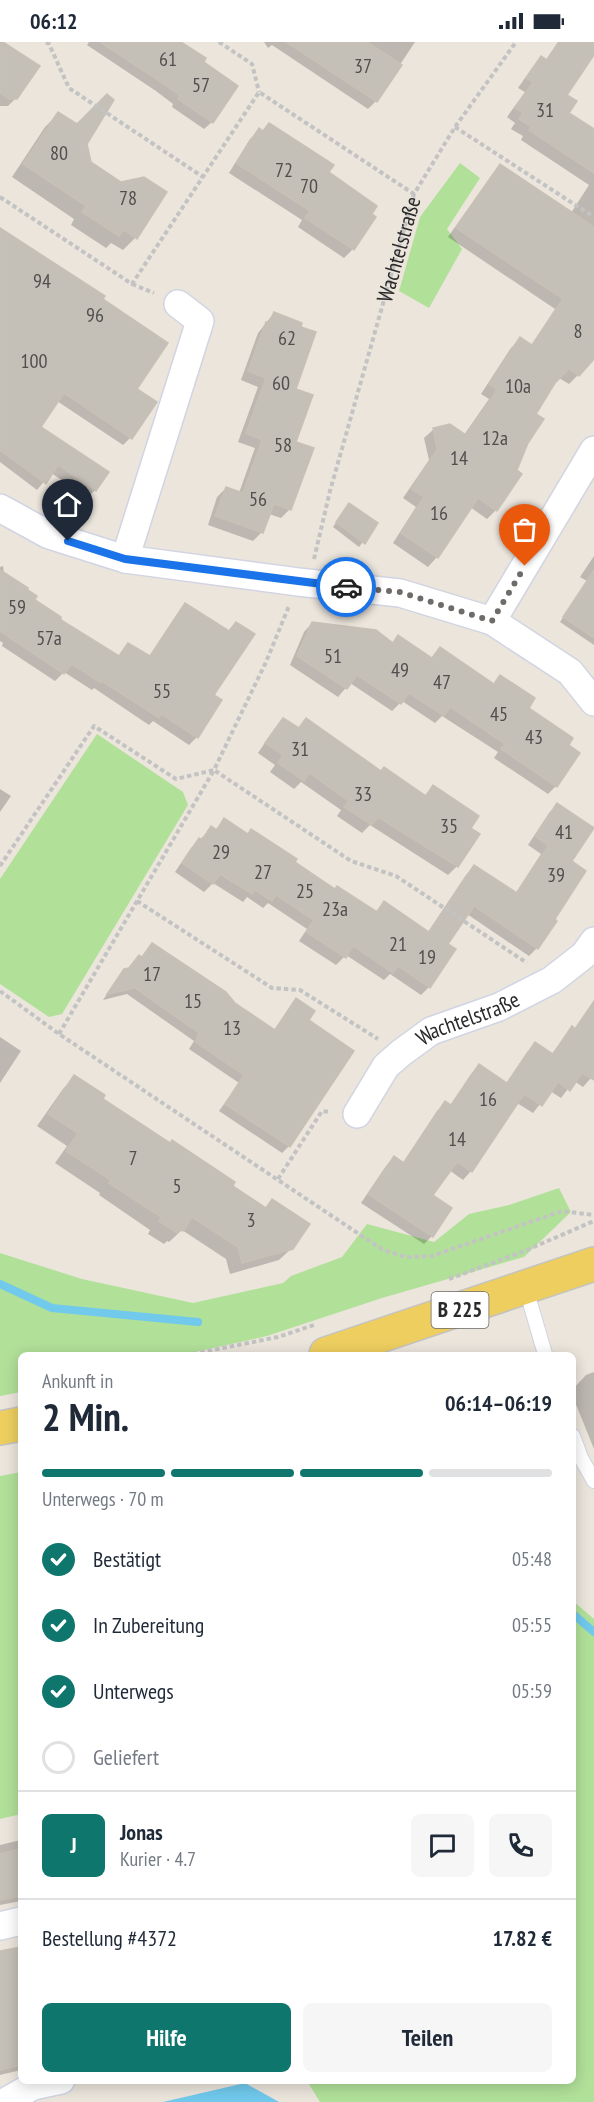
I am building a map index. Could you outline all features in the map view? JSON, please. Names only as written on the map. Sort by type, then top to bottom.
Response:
[{"type":"main road","name":"B 225","points":[[332,1352],[526,1289],[594,1264]]},
{"type":"main road","points":[[0,1428],[18,1425]]},
{"type":"street","points":[[125,559],[201,321],[178,304]]},
{"type":"street","points":[[492,621],[594,450]]},
{"type":"street","points":[[0,508],[49,535],[125,559],[303,583],[400,592],[492,621],[570,672],[594,702]]},
{"type":"street","name":"Wachtelstraße","points":[[357,1114],[386,1066],[401,1053],[431,1031],[499,1007],[552,980],[584,955],[594,940]]},
{"type":"street","points":[[0,1926],[18,1922]]},
{"type":"street","points":[[5,2102],[33,2086],[42,2084]]},
{"type":"lane","points":[[526,1289],[544,1352]]},
{"type":"lane","points":[[576,1444],[594,1480]]},
{"type":"path","points":[[46,42],[69,88],[203,177]]},
{"type":"path","points":[[0,197],[132,285],[259,92],[252,64],[219,42]]},
{"type":"path","points":[[414,194],[455,127],[516,42]]},
{"type":"path","name":"Wachtelstraße","points":[[59,1034],[214,770],[303,583],[414,194],[259,92]]},
{"type":"path","points":[[455,127],[594,217]]},
{"type":"path","points":[[0,866],[94,726],[176,778],[214,770],[351,861],[396,876],[552,980]]},
{"type":"path","points":[[136,901],[272,988],[300,990],[401,1053]]},
{"type":"path","points":[[0,991],[59,1034],[383,1250],[406,1257],[432,1256],[562,1211],[594,1215]]},
{"type":"path","points":[[278,1179],[322,1111],[357,1114]]},
{"type":"path","points":[[446,1280],[522,1252],[594,1221]]},
{"type":"path","points":[[203,1352],[278,1337],[323,1322]]},
{"type":"green space","points":[[460,163],[480,178],[447,229],[462,249],[429,308],[399,291],[420,217]]},
{"type":"green space","points":[[97,734],[183,792],[188,805],[62,1014],[49,1017],[0,984],[0,879]]},
{"type":"green space","points":[[559,1188],[571,1212],[524,1257],[382,1298],[267,1336],[195,1352],[18,1352],[18,1393],[0,1396],[0,1253],[82,1279],[193,1303],[283,1283],[291,1276],[342,1257],[367,1224],[434,1242],[469,1214],[509,1205]]},
{"type":"green space","points":[[18,1473],[18,1815],[0,1819],[0,1476]]},
{"type":"green space","points":[[576,1604],[594,1619],[594,2102],[320,2102],[309,2084],[576,2084]]},
{"type":"water","points":[[247,2084],[279,2102],[163,2102]]},
{"type":"building","points":[[0,42],[40,66],[17,99],[9,99],[0,93]]},
{"type":"building","points":[[100,42],[181,42],[206,58],[204,62],[238,86],[213,123],[178,99],[180,96],[164,84]]},
{"type":"building","points":[[286,42],[367,42],[402,65],[377,102]]},
{"type":"building","points":[[559,42],[594,42],[594,55],[567,95],[577,101],[569,113],[594,129],[594,173],[529,130],[531,127],[519,119],[523,113],[515,108],[533,82],[526,78],[541,56],[547,60]]},
{"type":"building","points":[[107,94],[114,100],[87,144],[91,162],[121,182],[144,177],[167,192],[137,239],[124,230],[119,236],[82,212],[86,206],[23,164],[58,112],[77,124]]},
{"type":"building","points":[[269,123],[334,165],[329,172],[377,206],[372,214],[376,217],[354,250],[305,218],[310,211],[236,163],[259,128],[263,131]]},
{"type":"building","points":[[500,164],[594,227],[594,359],[579,376],[569,369],[555,383],[536,414],[544,419],[528,443],[517,470],[522,474],[497,511],[478,498],[438,558],[401,533],[424,497],[411,489],[437,450],[433,428],[450,424],[466,435],[497,390],[489,384],[520,337],[532,345],[563,299],[456,228]]},
{"type":"building","points":[[0,228],[105,296],[103,299],[168,343],[137,389],[157,402],[132,439],[64,393],[41,427],[109,472],[96,491],[58,465],[46,484],[0,450]]},
{"type":"building","points":[[274,312],[302,323],[301,327],[316,332],[296,389],[313,395],[296,442],[314,448],[291,510],[274,504],[263,533],[215,516],[226,487],[243,493],[262,440],[246,433],[266,378],[248,371],[266,322],[269,323]]},
{"type":"building","points":[[349,503],[378,523],[365,544],[336,522]]},
{"type":"building","points":[[0,570],[28,588],[37,596],[35,600],[61,617],[61,620],[119,656],[128,643],[150,656],[185,603],[229,631],[236,622],[255,634],[214,695],[222,700],[198,738],[161,714],[159,718],[72,664],[64,674],[0,631]]},
{"type":"building","points":[[594,570],[594,638],[563,617]]},
{"type":"building","points":[[312,622],[376,630],[393,643],[398,635],[432,658],[440,647],[494,684],[500,675],[535,698],[529,708],[573,738],[569,745],[580,753],[557,787],[501,749],[505,744],[450,707],[444,716],[409,693],[401,704],[357,675],[347,689],[297,656]]},
{"type":"building","points":[[283,718],[299,728],[306,718],[381,771],[384,767],[426,796],[433,785],[479,816],[471,828],[480,834],[458,867],[378,817],[372,825],[344,807],[349,801],[309,773],[304,781],[278,763],[283,755],[265,743]]},
{"type":"building","points":[[557,803],[594,828],[572,861],[586,871],[538,949],[474,906],[448,944],[456,949],[430,988],[398,966],[393,973],[353,946],[346,958],[306,932],[314,920],[276,895],[272,901],[255,890],[252,894],[220,874],[213,884],[182,863],[199,838],[202,840],[211,826],[217,830],[224,818],[248,834],[251,829],[297,859],[295,862],[335,889],[337,886],[377,912],[384,901],[429,932],[474,865],[517,893],[548,846],[535,836]]},
{"type":"building","points":[[152,943],[226,992],[235,1003],[275,1030],[296,998],[315,1011],[309,1020],[354,1051],[290,1147],[225,1104],[244,1075],[195,1042],[199,1033],[135,988],[107,994],[124,969],[129,968],[139,955],[142,957]]},
{"type":"building","points":[[594,1001],[594,1080],[582,1073],[570,1091],[558,1082],[542,1106],[524,1094],[472,1172],[457,1162],[433,1195],[452,1208],[433,1237],[368,1194],[394,1156],[404,1163],[445,1101],[451,1105],[479,1064],[507,1083],[535,1042],[553,1054],[572,1026],[575,1029]]},
{"type":"building","points":[[74,1075],[105,1095],[103,1099],[170,1143],[172,1140],[235,1182],[233,1186],[266,1208],[272,1199],[310,1224],[293,1249],[242,1263],[238,1247],[192,1217],[183,1231],[179,1230],[177,1233],[159,1221],[161,1217],[109,1183],[111,1180],[66,1151],[78,1133],[48,1114]]},
{"type":"building","points":[[18,1850],[18,1897],[0,1900],[0,1854]]},
{"type":"building","points":[[18,1948],[18,2066],[0,2070],[0,1951]]},
{"type":"waterway","points":[[0,1284],[52,1308],[198,1322]]},
{"type":"waterway","points":[[576,1617],[594,1632]]},
{"type":"way so far","points":[[346,587],[400,592],[492,621],[525,566]]},
{"type":"route","points":[[68,541],[125,559],[346,587]]}]
